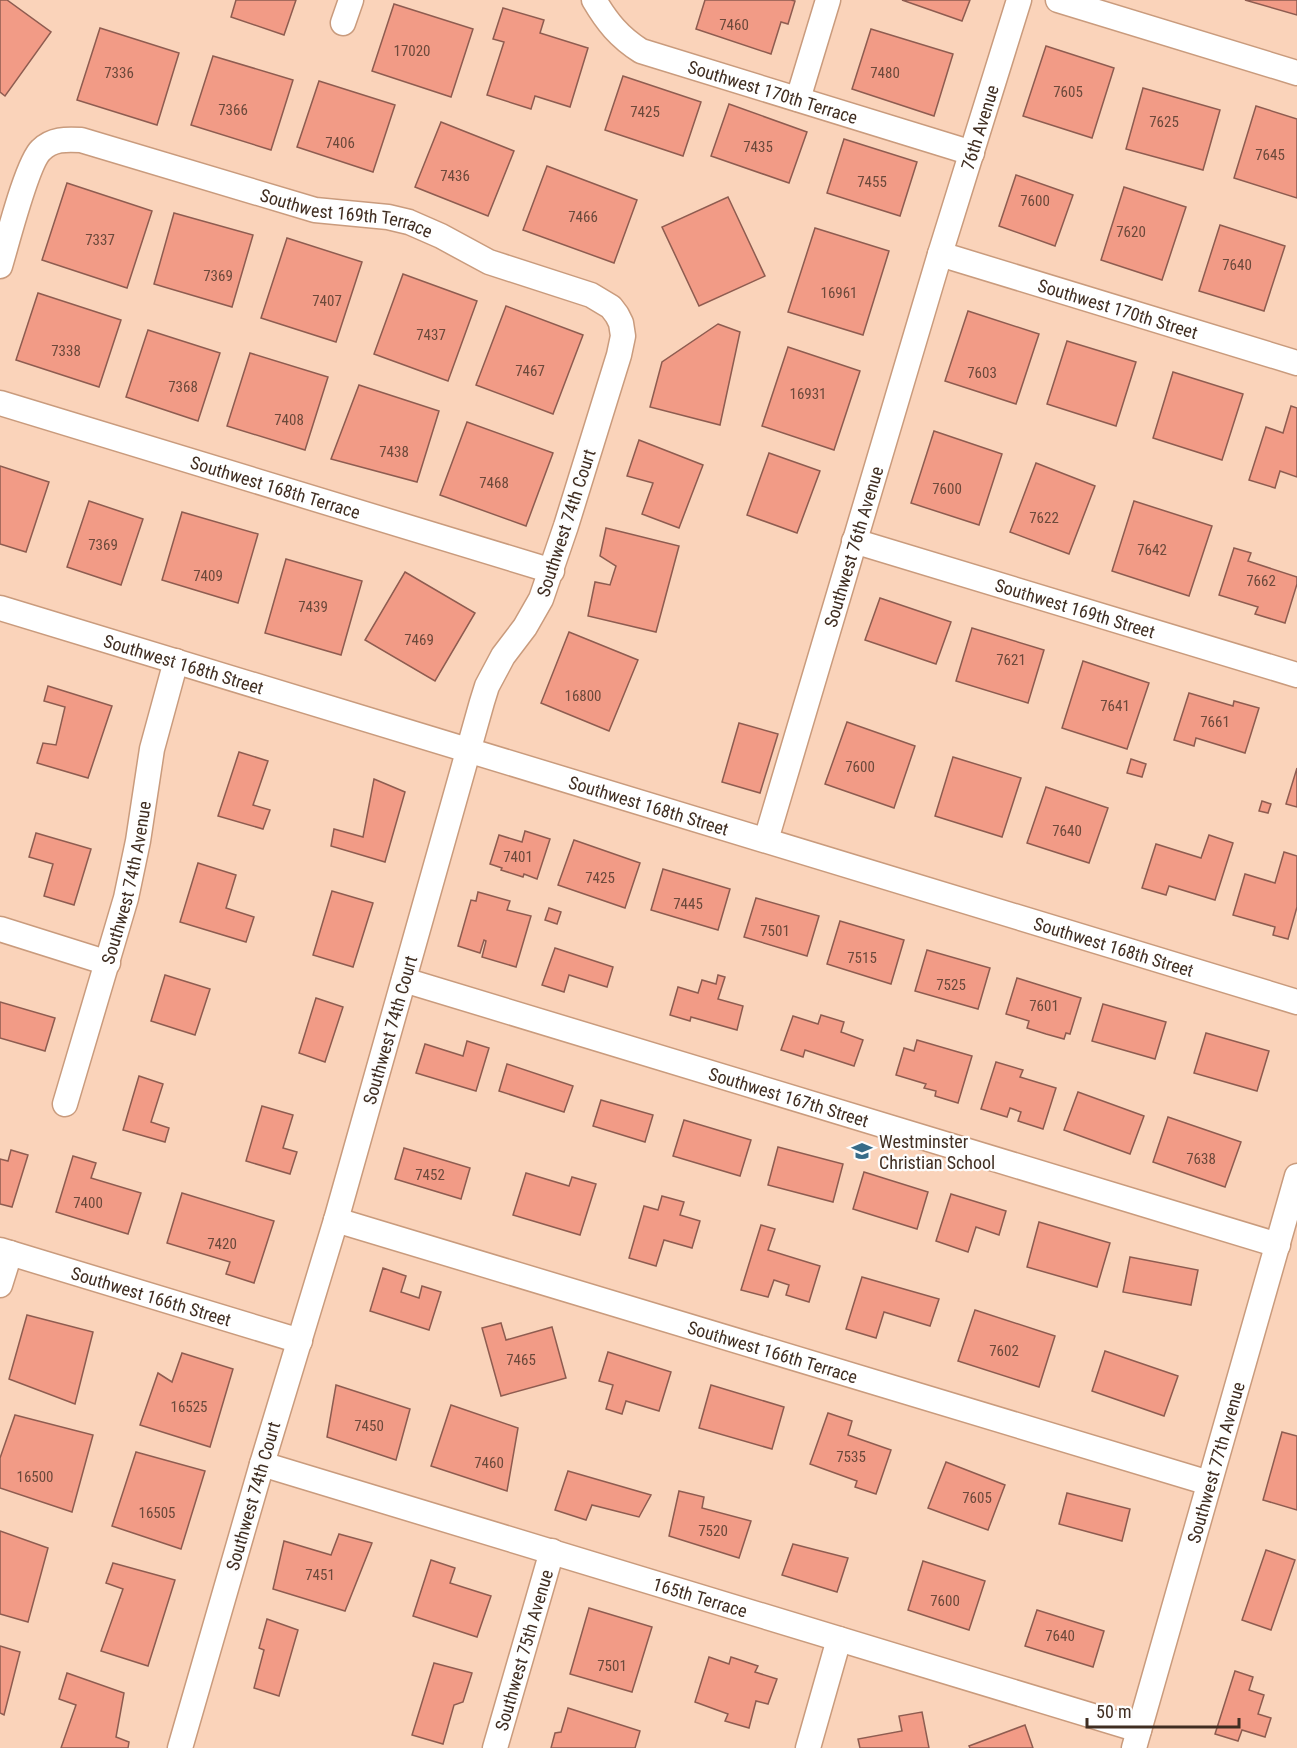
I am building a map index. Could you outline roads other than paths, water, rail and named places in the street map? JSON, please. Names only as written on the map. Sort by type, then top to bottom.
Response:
[{"type":"street","points":[[344,23],[351,0]]},
{"type":"street","name":"Southwest 170th Terrace","points":[[594,0],[618,35],[641,51],[972,153]]},
{"type":"street","points":[[798,99],[828,0]]},
{"type":"street","name":"76th Avenue","points":[[940,254],[1019,0]]},
{"type":"street","points":[[1058,0],[1297,73]]},
{"type":"street","name":"Southwest 169th Terrace","points":[[0,266],[34,160],[39,152],[56,141],[81,140],[315,210],[388,217],[409,222],[489,262],[591,295],[611,307],[621,323]]},
{"type":"street","name":"Southwest 170th Street","points":[[940,254],[1297,363]]},
{"type":"street","name":"Southwest 76th Avenue","points":[[766,840],[940,254]]},
{"type":"street","name":"Southwest 74th Court","points":[[180,1748],[262,1464],[336,1220],[482,702],[495,670],[535,613],[552,571],[619,356],[623,336],[621,323]]},
{"type":"street","name":"Southwest 168th Terrace","points":[[0,403],[552,571]]},
{"type":"street","name":"Southwest 169th Street","points":[[854,541],[1297,675]]},
{"type":"street","name":"Southwest 168th Street","points":[[0,608],[1297,1002]]},
{"type":"street","name":"Southwest 74th Avenue","points":[[65,1104],[108,963],[133,870],[152,749],[176,661]]},
{"type":"street","points":[[0,929],[108,963]]},
{"type":"street","name":"Southwest 167th Street","points":[[404,981],[1278,1245]]},
{"type":"street","name":"Southwest 77th Avenue","points":[[1137,1739],[1297,1176]]},
{"type":"street","name":"Southwest 166th Terrace","points":[[336,1220],[1209,1483]]},
{"type":"street","points":[[0,1286],[5,1252]]},
{"type":"street","name":"Southwest 166th Street","points":[[5,1252],[300,1341]]},
{"type":"street","name":"165th Terrace","points":[[262,1464],[839,1639],[1137,1739]]},
{"type":"street","name":"Southwest 75th Avenue","points":[[495,1748],[552,1551]]},
{"type":"street","points":[[808,1748],[839,1639]]},
{"type":"place","name":"Westminster Christian School","points":[[862,1151]]}]
